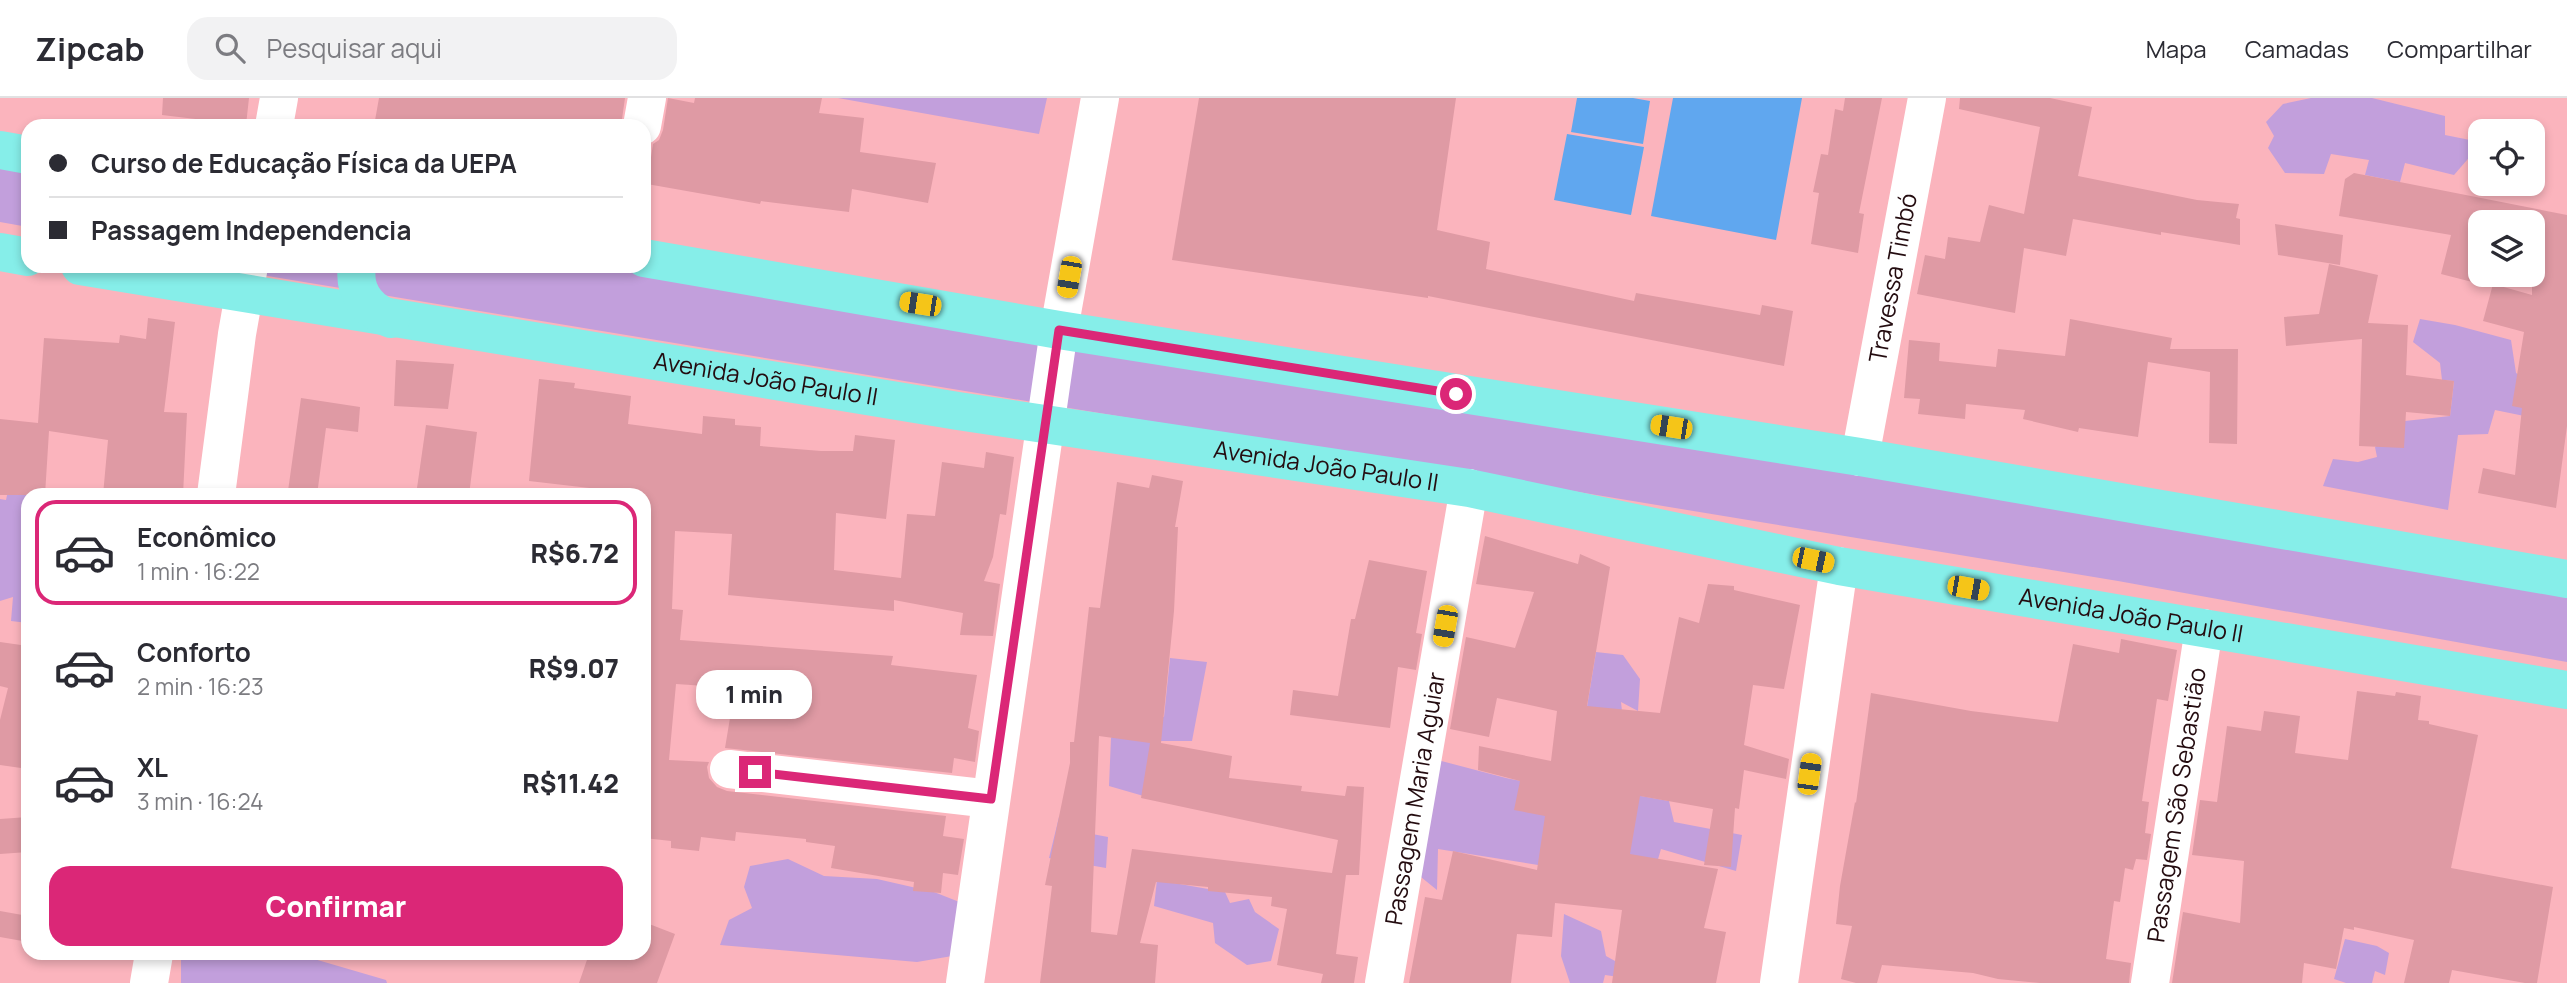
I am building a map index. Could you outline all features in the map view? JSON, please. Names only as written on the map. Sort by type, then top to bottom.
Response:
[{"type":"main road","points":[[0,150],[21,154]]},
{"type":"main road","points":[[0,252],[21,256]]},
{"type":"main road","points":[[651,259],[1059,330],[1860,457],[2567,579]]},
{"type":"main road","name":"Avenida João Paulo II","points":[[163,273],[246,280],[391,319],[1045,424],[1468,488],[1839,566],[2567,690]]},
{"type":"main road","points":[[357,273],[355,282],[366,303],[376,313],[391,319]]},
{"type":"street","points":[[275,119],[279,98]]},
{"type":"street","points":[[643,119],[647,98]]},
{"type":"street","points":[[965,983],[1059,330],[1100,98]]},
{"type":"street","name":"Travessa Timbó","points":[[1860,457],[1927,98]]},
{"type":"street","points":[[217,488],[246,280]]},
{"type":"street","name":"Passagem Maria Aguiar","points":[[1384,983],[1468,488]]},
{"type":"street","points":[[1779,983],[1839,566]]},
{"type":"street","name":"Passagem São Sebastião","points":[[2150,983],[2204,628]]},
{"type":"street","points":[[729,769],[991,799]]},
{"type":"street","points":[[149,983],[154,960]]},
{"type":"shaded area","points":[[838,98],[1047,98],[1039,134]]},
{"type":"shaded area","points":[[2311,98],[2372,98],[2445,116],[2445,135],[2468,140],[2468,159],[2454,175],[2405,163],[2400,182],[2365,175],[2369,160],[2331,154],[2324,174],[2285,173],[2268,148],[2274,136],[2266,122],[2283,104]]},
{"type":"shaded area","points":[[0,156],[21,160],[21,226],[0,222]]},
{"type":"shaded area","points":[[651,270],[2415,566],[2567,593],[2567,662],[2118,581],[249,273],[651,273]]},
{"type":"shaded area","points":[[2420,319],[2511,340],[2516,373],[2539,387],[2534,418],[2495,410],[2488,434],[2458,435],[2448,510],[2323,486],[2333,459],[2358,462],[2377,457],[2375,447],[2405,421],[2450,416],[2454,381],[2442,380],[2440,363],[2413,342]]},
{"type":"shaded area","points":[[20,465],[26,488],[21,488],[21,622],[11,621],[13,597],[0,601],[0,499],[6,500],[13,468]]},
{"type":"shaded area","points":[[1596,652],[1623,655],[1640,679],[1638,711],[1621,702],[1624,730],[1586,713]]},
{"type":"shaded area","points":[[1170,658],[1207,662],[1192,741],[1151,741],[1147,797],[1109,786],[1111,738],[1126,713],[1164,717]]},
{"type":"shaded area","points":[[1430,758],[1506,778],[1593,795],[1607,790],[1669,801],[1674,822],[1742,835],[1736,871],[1661,849],[1651,883],[1438,849],[1437,890],[1411,869]]},
{"type":"shaded area","points":[[1059,817],[1087,833],[1108,837],[1106,868],[1049,858]]},
{"type":"shaded area","points":[[788,859],[824,876],[877,879],[934,892],[967,905],[958,955],[917,962],[720,945],[729,920],[752,908],[744,887],[750,866]]},
{"type":"shaded area","points":[[1157,880],[1225,892],[1230,903],[1249,899],[1255,912],[1279,929],[1271,961],[1247,965],[1215,943],[1213,923],[1154,906]]},
{"type":"shaded area","points":[[1564,914],[1601,931],[1606,956],[1615,961],[1649,967],[1647,981],[1605,975],[1603,983],[1570,983],[1561,956]]},
{"type":"shaded area","points":[[2345,939],[2377,946],[2389,953],[2385,975],[2375,971],[2372,983],[2346,983],[2334,979]]},
{"type":"shaded area","points":[[181,960],[318,960],[386,980],[387,983],[181,983]]},
{"type":"water","points":[[1577,98],[1633,98],[1650,101],[1643,144],[1571,132]]},
{"type":"water","points":[[1673,98],[1802,98],[1776,240],[1651,216]]},
{"type":"water","points":[[1567,134],[1644,147],[1631,215],[1554,200]]},
{"type":"building","points":[[163,98],[249,98],[247,119],[196,119],[162,115]]},
{"type":"building","points":[[379,98],[625,98],[622,119],[375,119]]},
{"type":"building","points":[[668,98],[694,103],[695,98],[822,98],[819,113],[864,118],[860,152],[936,163],[928,203],[852,189],[849,212],[761,201],[760,204],[651,185],[653,144],[659,140]]},
{"type":"building","points":[[1199,98],[1456,98],[1437,230],[1490,242],[1486,269],[1634,301],[1636,293],[1760,315],[1762,305],[1793,311],[1784,366],[1428,296],[1172,260]]},
{"type":"building","points":[[1845,98],[1882,98],[1859,213],[1864,214],[1858,253],[1811,244],[1819,193],[1813,192],[1821,154],[1828,155],[1835,109],[1843,111]]},
{"type":"building","points":[[1960,98],[2050,98],[2092,107],[2078,176],[2197,200],[2239,204],[2236,218],[2240,219],[2240,245],[2161,232],[2161,235],[2073,219],[2066,256],[2024,248],[2015,313],[1917,294],[1925,255],[1945,259],[1948,237],[1980,242],[1989,205],[2024,214],[2040,127],[1959,109]]},
{"type":"building","points":[[2354,173],[2542,210],[2468,210],[2468,281],[2441,274],[2451,235],[2339,216],[2345,179]]},
{"type":"building","points":[[2545,211],[2567,215],[2567,426],[2556,508],[2478,493],[2483,468],[2515,475],[2522,408],[2512,406],[2524,332],[2483,321],[2492,287],[2504,287],[2532,295],[2532,287],[2545,287]]},
{"type":"building","points":[[2275,224],[2343,235],[2340,265],[2278,255]]},
{"type":"building","points":[[2329,264],[2378,275],[2368,323],[2408,325],[2406,375],[2454,381],[2450,416],[2406,412],[2404,448],[2359,446],[2362,339],[2286,346],[2284,317],[2319,314]]},
{"type":"building","points":[[148,318],[175,322],[164,412],[187,413],[183,488],[104,488],[108,440],[49,431],[45,488],[21,488],[21,495],[0,495],[0,419],[38,423],[44,338],[119,343],[120,335],[146,339]]},
{"type":"building","points":[[2070,319],[2172,338],[2170,349],[2238,349],[2237,444],[2209,443],[2210,372],[2148,362],[2138,437],[2079,428],[2078,432],[2023,419],[2025,410],[1966,404],[1965,419],[1918,414],[1920,399],[1904,398],[1909,340],[1940,343],[1939,361],[1996,367],[1998,349],[2065,356]]},
{"type":"building","points":[[396,360],[454,364],[448,409],[394,406]]},
{"type":"building","points":[[539,379],[575,383],[574,388],[631,396],[628,424],[702,434],[703,416],[735,419],[735,425],[761,427],[760,446],[821,451],[853,451],[855,435],[895,440],[886,519],[836,513],[834,570],[901,578],[907,514],[935,516],[942,462],[984,468],[986,452],[1014,457],[1006,515],[1000,514],[993,557],[984,581],[1000,584],[993,636],[960,635],[963,613],[894,600],[894,611],[728,595],[732,534],[675,531],[672,609],[683,610],[680,640],[893,656],[891,665],[977,675],[968,728],[979,731],[975,762],[954,758],[952,773],[725,748],[735,688],[676,684],[669,760],[709,762],[709,778],[717,787],[727,791],[946,816],[943,836],[964,839],[958,875],[943,873],[941,893],[913,891],[914,882],[831,868],[835,846],[806,842],[806,839],[736,832],[735,841],[701,837],[699,851],[671,848],[671,841],[651,839],[651,488],[589,488],[529,481]]},
{"type":"building","points":[[301,398],[360,407],[358,432],[326,428],[318,488],[288,488]]},
{"type":"building","points":[[426,425],[477,432],[470,488],[417,488]]},
{"type":"building","points":[[1152,475],[1183,481],[1175,527],[1178,527],[1174,611],[1161,743],[1232,756],[1229,778],[1302,786],[1301,791],[1345,796],[1347,786],[1364,787],[1359,875],[1346,875],[1336,954],[1358,957],[1354,983],[1321,983],[1323,974],[1277,965],[1287,909],[1271,906],[1272,897],[1208,891],[1208,887],[1156,882],[1140,943],[1158,945],[1155,983],[1040,983],[1052,886],[1045,885],[1070,763],[1070,742],[1074,742],[1089,607],[1100,608],[1117,482],[1149,488]],"holes":[[[1099,736],[1150,743],[1141,798],[1338,840],[1332,873],[1132,849],[1117,935],[1091,932]]]},
{"type":"building","points":[[1485,536],[1578,564],[1580,554],[1610,567],[1587,706],[1660,713],[1679,617],[1699,623],[1708,584],[1734,586],[1734,590],[1800,605],[1784,689],[1753,685],[1744,745],[1789,759],[1786,779],[1744,770],[1739,809],[1735,808],[1731,867],[1704,865],[1713,809],[1640,796],[1630,854],[1718,869],[1704,928],[1726,932],[1716,983],[1612,983],[1622,910],[1555,903],[1552,937],[1517,934],[1511,983],[1409,983],[1425,897],[1442,900],[1453,851],[1537,870],[1545,816],[1514,810],[1520,781],[1478,770],[1479,746],[1551,761],[1557,711],[1497,698],[1489,737],[1450,729],[1466,637],[1515,648],[1534,592],[1476,584]]},
{"type":"building","points":[[1369,560],[1427,571],[1416,633],[1422,634],[1416,670],[1398,667],[1390,728],[1290,715],[1293,690],[1338,696],[1351,619],[1355,619]]},
{"type":"building","points":[[2121,639],[2177,650],[2168,701],[2157,699],[2142,801],[2149,802],[2145,833],[2151,834],[2147,860],[2136,859],[2133,870],[2125,868],[2120,902],[2114,901],[2106,959],[2131,963],[2129,983],[2040,983],[1998,979],[1973,973],[1882,965],[1877,983],[1856,983],[1841,979],[1852,926],[1836,924],[1871,693],[1971,711],[2058,722],[2073,644],[2119,653]]},
{"type":"building","points":[[0,642],[21,645],[21,768],[0,765],[0,720],[8,688],[0,686]]},
{"type":"building","points":[[2357,691],[2421,696],[2418,720],[2478,735],[2451,868],[2553,887],[2537,983],[2452,970],[2449,983],[2404,983],[2414,940],[2354,927],[2354,930],[2344,928],[2336,969],[2304,963],[2302,983],[2172,983],[2183,912],[2240,923],[2244,861],[2192,855],[2200,800],[2217,802],[2227,726],[2261,731],[2264,711],[2300,716],[2295,753],[2348,760]]},
{"type":"building","points":[[21,818],[21,852],[0,854],[0,819]]},
{"type":"building","points":[[0,911],[21,915],[21,941],[0,937]]},
{"type":"building","points":[[651,925],[675,934],[657,983],[579,983],[587,960],[651,960]]},
{"type":"route","points":[[755,772],[991,799],[1059,330],[1456,394]]}]
